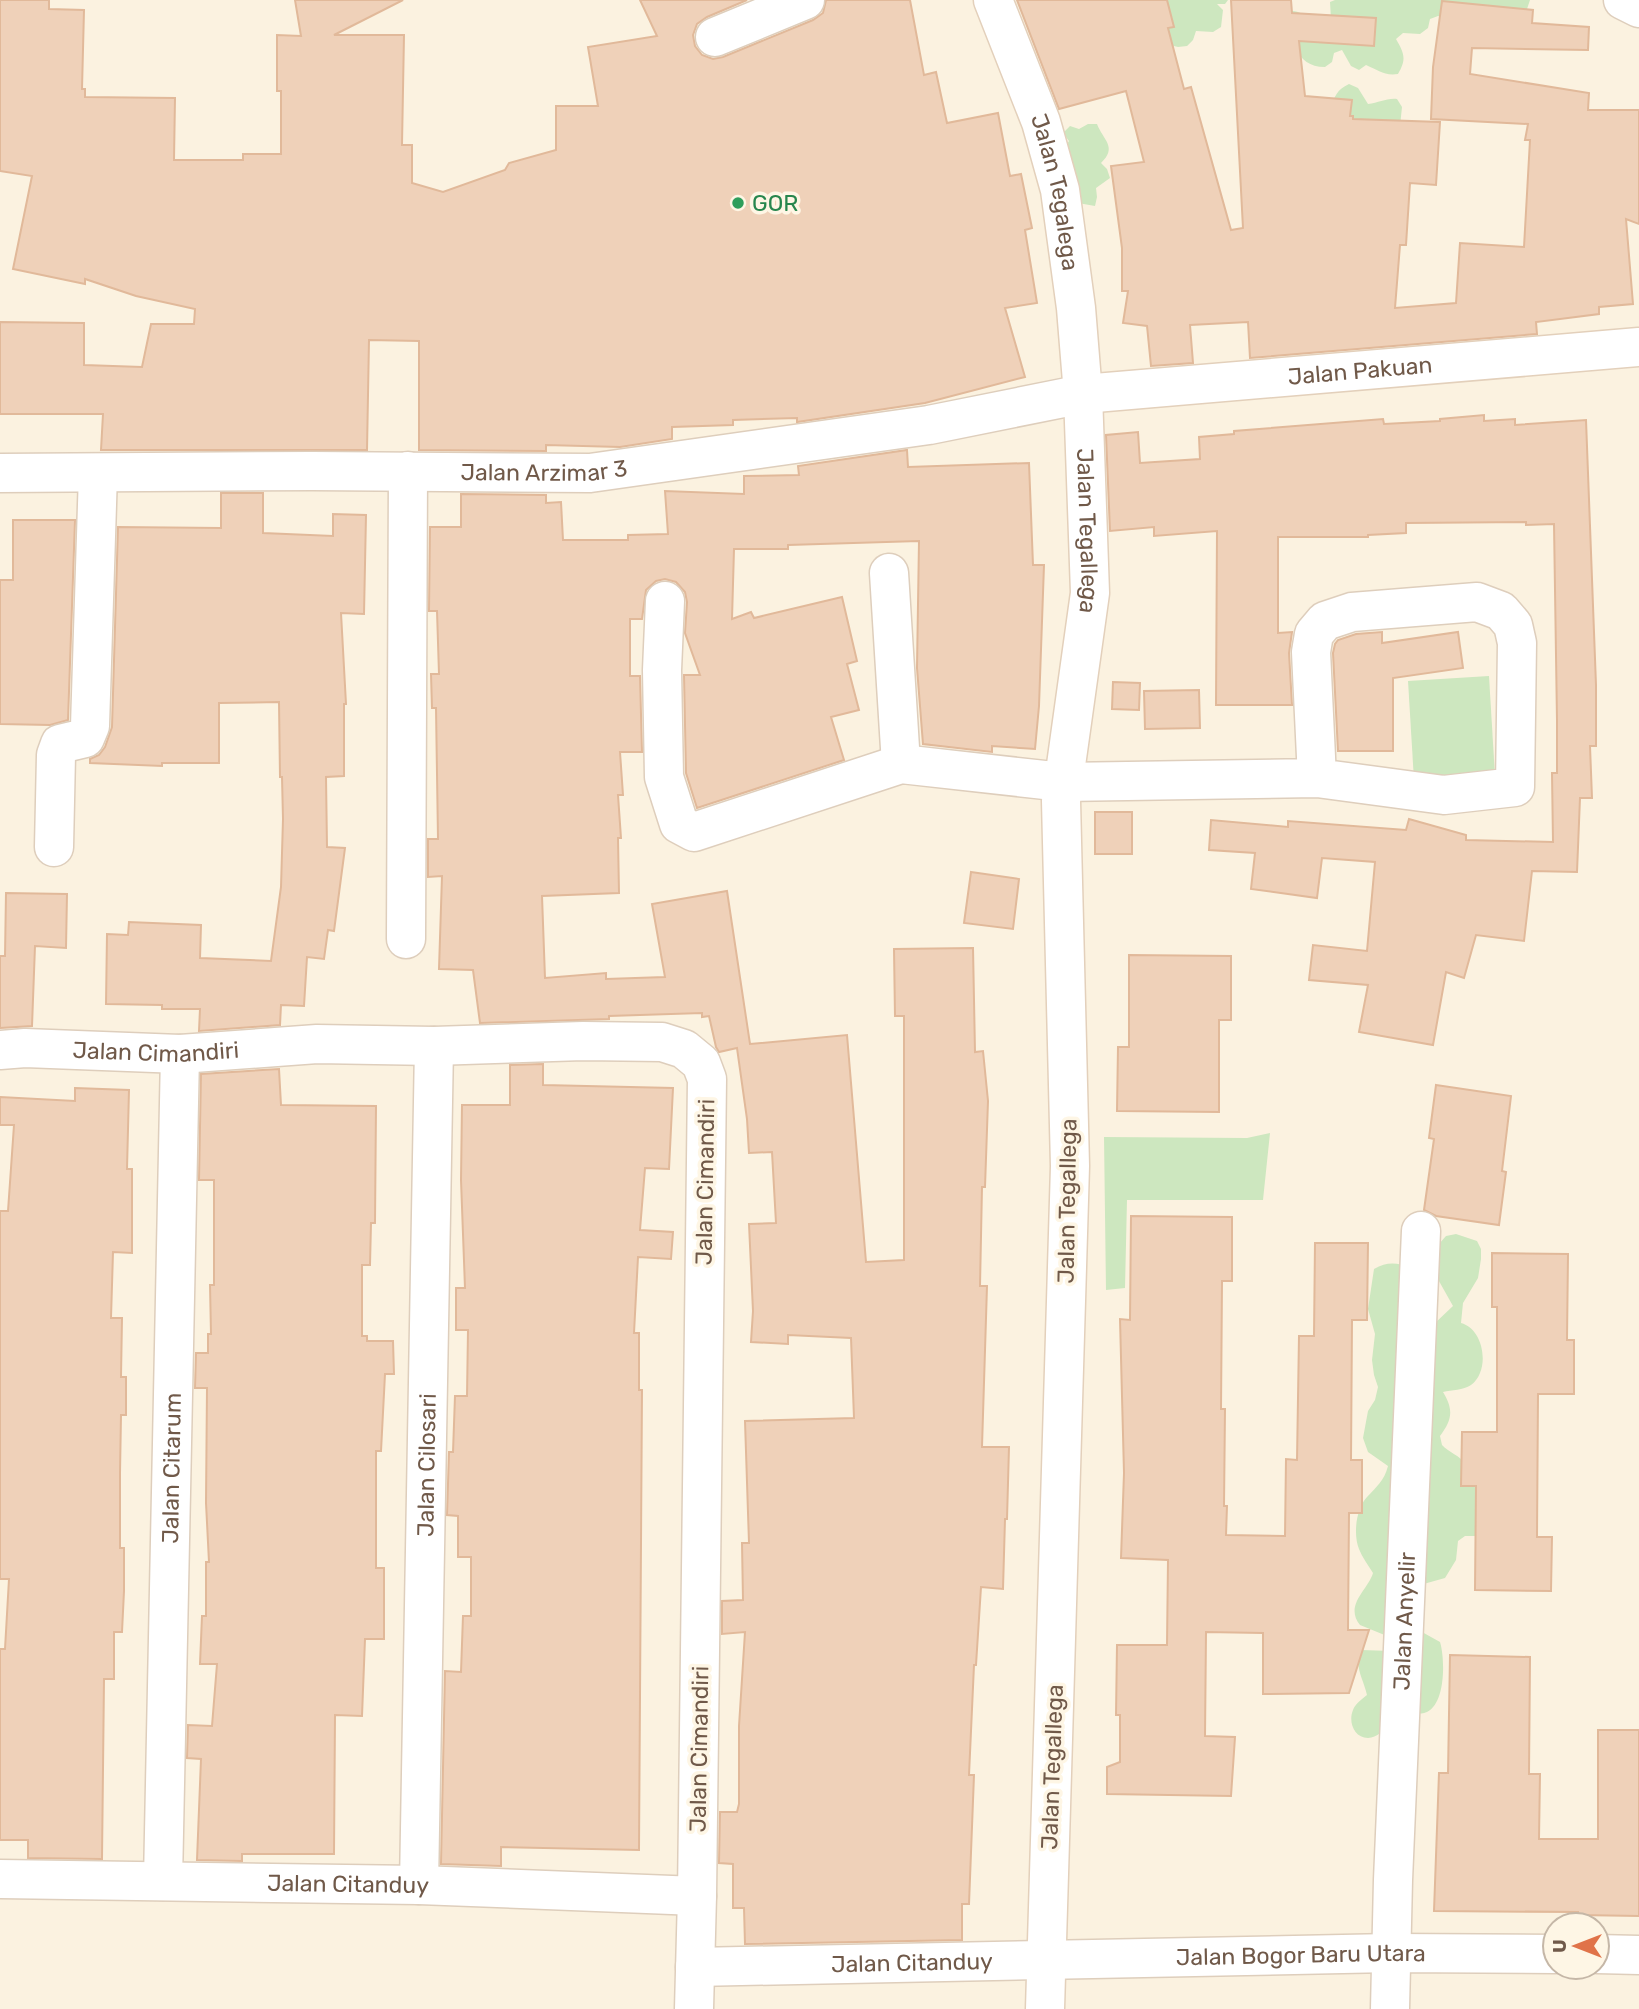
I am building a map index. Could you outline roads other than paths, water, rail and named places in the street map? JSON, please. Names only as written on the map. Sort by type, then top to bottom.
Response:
[{"type":"street","points":[[716,37],[805,0]]},
{"type":"street","name":"Jalan Tegalega","points":[[993,0],[1041,122],[1060,190],[1076,308],[1083,394]]},
{"type":"street","points":[[1623,0],[1639,8]]},
{"type":"street","name":"Jalan Pakuan","points":[[1083,394],[1639,347]]},
{"type":"street","name":"Jalan Arzimar 3","points":[[0,473],[590,472],[929,425],[1083,394]]},
{"type":"street","name":"Jalan Tegallega","points":[[1045,2009],[1070,1166],[1062,791],[1090,593],[1083,394]]},
{"type":"street","points":[[406,939],[408,471]]},
{"type":"street","points":[[54,847],[56,755],[60,744],[85,738],[90,726],[99,473]]},
{"type":"street","points":[[889,573],[901,764]]},
{"type":"street","points":[[666,601],[663,670],[664,778],[679,824],[694,832],[901,764],[1062,791],[1317,778],[1444,795],[1515,787],[1517,643],[1513,625],[1501,611],[1477,602],[1352,612],[1325,621],[1314,634],[1311,652],[1317,778]]},
{"type":"street","name":"Jalan Cimandiri","points":[[0,1050],[25,1048],[180,1054],[317,1044],[434,1046],[583,1041],[662,1042],[684,1049],[701,1063],[707,1079],[694,2009]]},
{"type":"street","name":"Jalan Cilosari","points":[[419,1885],[434,1046]]},
{"type":"street","name":"Jalan Citarum","points":[[163,1881],[180,1054]]},
{"type":"street","name":"Jalan Anyelir","points":[[1390,2009],[1421,1231]]},
{"type":"street","name":"Jalan Citanduy","points":[[0,1879],[419,1885],[697,1896]]},
{"type":"street","name":"Jalan Bogor Baru Utara","points":[[1046,1960],[1391,1953],[1541,1954]]},
{"type":"street","points":[[1611,1954],[1639,1955]]},
{"type":"street","name":"Jalan Citanduy","points":[[695,1967],[1046,1960]]},
{"type":"place","name":"GOR","points":[[738,203]]}]
